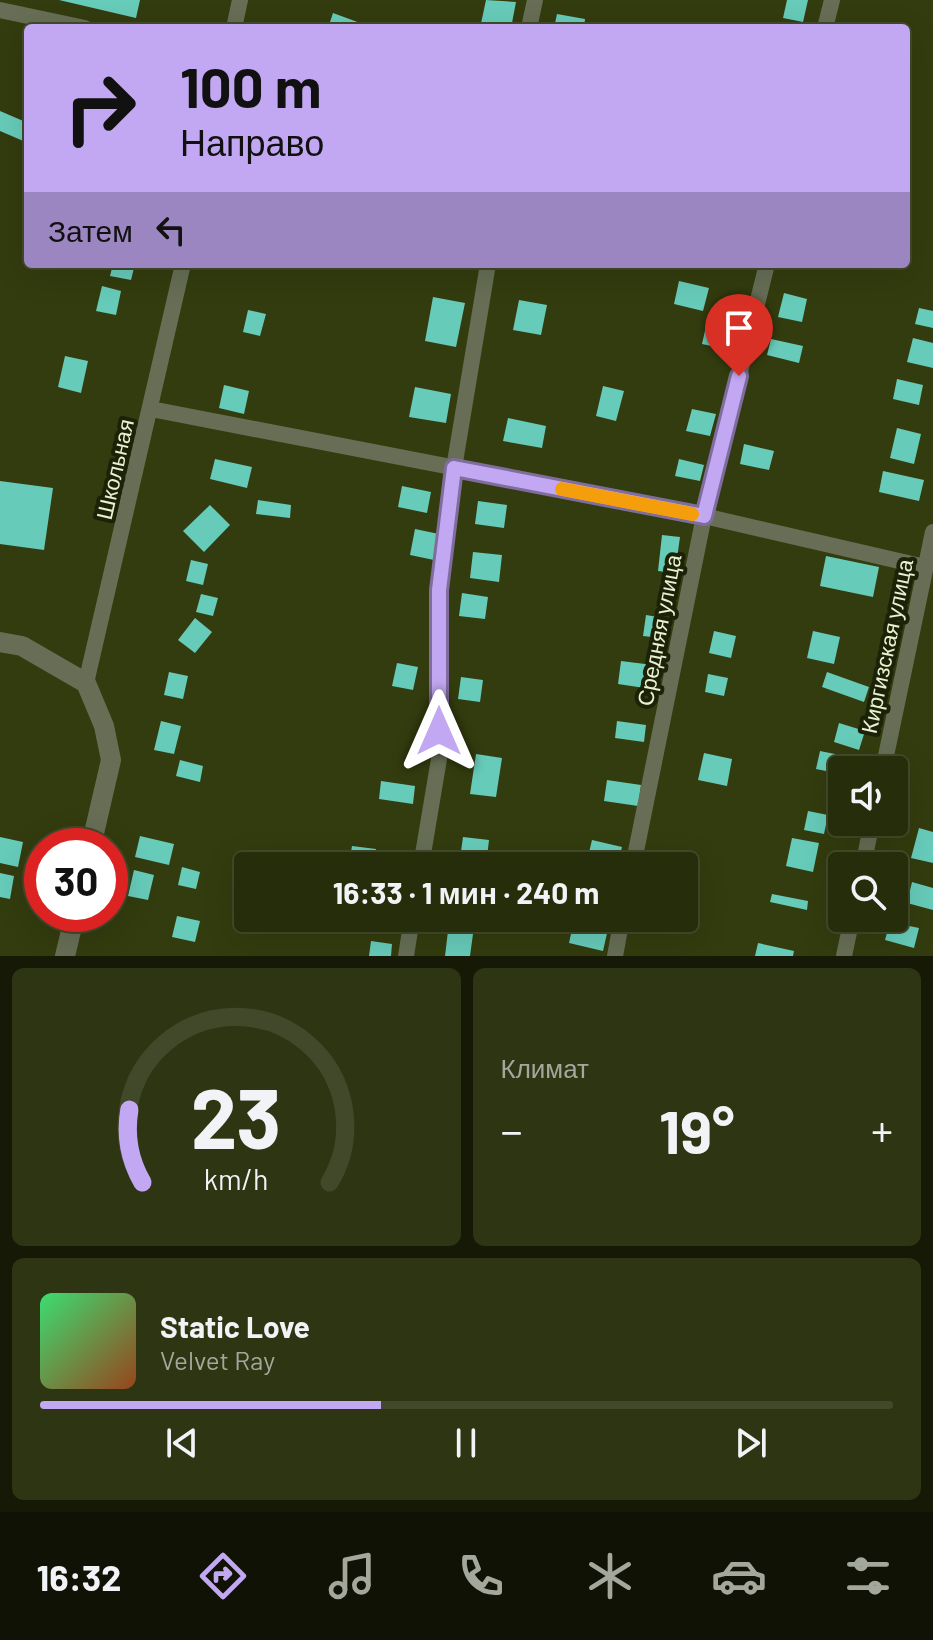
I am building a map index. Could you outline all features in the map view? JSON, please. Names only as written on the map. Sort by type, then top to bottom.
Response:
[{"type":"street","points":[[235,24],[240,0]]},
{"type":"street","points":[[530,24],[535,0]]},
{"type":"street","points":[[826,24],[832,0]]},
{"type":"street","points":[[0,10],[66,24]]},
{"type":"street","name":"Школьная","points":[[86,683],[182,268]]},
{"type":"street","points":[[423,852],[439,759],[439,590],[454,468],[487,268]]},
{"type":"street","name":"Средняя улица","points":[[636,852],[704,516],[766,268]]},
{"type":"street","points":[[151,409],[704,516],[925,567]]},
{"type":"street","name":"Киргизская улица","points":[[886,756],[933,532]]},
{"type":"street","points":[[0,642],[22,646],[86,683],[104,726],[111,760],[95,828]]},
{"type":"street","points":[[65,956],[71,932]]},
{"type":"street","points":[[406,956],[410,932]]},
{"type":"street","points":[[615,956],[619,932]]},
{"type":"street","points":[[844,956],[849,932]]},
{"type":"building","points":[[59,0],[140,0],[136,18]]},
{"type":"building","points":[[486,0],[516,2],[512,24],[481,24]]},
{"type":"building","points":[[787,0],[808,0],[803,22],[783,18]]},
{"type":"building","points":[[333,13],[363,24],[329,24]]},
{"type":"building","points":[[557,14],[585,19],[584,24],[555,24]]},
{"type":"building","points":[[0,111],[24,121],[24,141],[0,131]]},
{"type":"building","points":[[112,268],[134,268],[131,280],[110,276]]},
{"type":"building","points":[[679,281],[709,288],[703,311],[674,304]]},
{"type":"building","points":[[102,286],[121,291],[116,315],[96,311]]},
{"type":"building","points":[[784,293],[807,299],[802,322],[778,317]]},
{"type":"building","points":[[433,297],[465,303],[456,347],[425,341]]},
{"type":"building","points":[[519,300],[547,305],[541,335],[513,330]]},
{"type":"building","points":[[919,308],[933,311],[933,328],[915,324]]},
{"type":"building","points":[[248,310],[266,314],[260,336],[243,332]]},
{"type":"building","points":[[707,322],[731,327],[726,349],[702,344]]},
{"type":"building","points":[[913,338],[933,343],[933,368],[907,362]]},
{"type":"building","points":[[771,339],[803,346],[799,363],[767,355]]},
{"type":"building","points":[[65,356],[88,361],[81,393],[58,387]]},
{"type":"building","points":[[897,379],[923,385],[919,405],[893,399]]},
{"type":"building","points":[[224,385],[249,391],[244,414],[219,408]]},
{"type":"building","points":[[603,386],[624,391],[616,421],[596,416]]},
{"type":"building","points":[[415,387],[451,394],[446,423],[409,417]]},
{"type":"building","points":[[692,409],[716,414],[710,436],[686,431]]},
{"type":"building","points":[[508,418],[546,426],[542,448],[503,441]]},
{"type":"building","points":[[897,428],[921,434],[914,464],[890,458]]},
{"type":"building","points":[[744,444],[774,451],[769,470],[740,464]]},
{"type":"building","points":[[215,459],[252,467],[247,488],[210,479]]},
{"type":"building","points":[[679,459],[704,465],[700,481],[675,476]]},
{"type":"building","points":[[883,471],[924,480],[919,501],[879,492]]},
{"type":"building","points":[[0,481],[53,488],[44,550],[0,544]]},
{"type":"building","points":[[402,486],[431,492],[427,513],[398,507]]},
{"type":"building","points":[[258,500],[291,505],[290,518],[256,514]]},
{"type":"building","points":[[478,501],[507,505],[504,528],[475,524]]},
{"type":"building","points":[[210,505],[230,525],[204,552],[183,531]]},
{"type":"building","points":[[415,529],[439,534],[434,560],[410,555]]},
{"type":"building","points":[[662,535],[680,537],[675,573],[658,571]]},
{"type":"building","points":[[473,552],[502,555],[499,582],[470,578]]},
{"type":"building","points":[[826,556],[879,567],[873,597],[820,586]]},
{"type":"building","points":[[191,560],[208,564],[203,585],[186,581]]},
{"type":"building","points":[[462,593],[488,597],[485,619],[459,616]]},
{"type":"building","points":[[201,594],[218,598],[213,616],[196,612]]},
{"type":"building","points":[[646,615],[664,618],[661,638],[643,636]]},
{"type":"building","points":[[195,618],[212,632],[195,653],[178,640]]},
{"type":"building","points":[[714,631],[736,636],[731,658],[709,653]]},
{"type":"building","points":[[813,631],[840,637],[834,664],[807,658]]},
{"type":"building","points":[[621,661],[661,666],[658,690],[618,684]]},
{"type":"building","points":[[397,663],[418,667],[413,690],[392,686]]},
{"type":"building","points":[[169,672],[188,676],[183,699],[164,695]]},
{"type":"building","points":[[827,672],[869,687],[864,702],[822,687]]},
{"type":"building","points":[[708,674],[728,678],[724,696],[705,692]]},
{"type":"building","points":[[461,677],[483,680],[480,702],[458,699]]},
{"type":"building","points":[[161,721],[181,726],[174,754],[154,750]]},
{"type":"building","points":[[617,721],[646,725],[644,742],[615,738]]},
{"type":"building","points":[[839,723],[865,731],[859,750],[834,742]]},
{"type":"building","points":[[820,751],[845,756],[828,756],[828,771],[816,769]]},
{"type":"building","points":[[704,753],[732,759],[727,786],[698,780]]},
{"type":"building","points":[[476,754],[502,758],[496,797],[470,794]]},
{"type":"building","points":[[180,760],[203,766],[200,782],[176,776]]},
{"type":"building","points":[[607,780],[641,785],[638,806],[604,801]]},
{"type":"building","points":[[381,781],[415,786],[413,804],[379,799]]},
{"type":"building","points":[[808,811],[828,815],[824,834],[804,830]]},
{"type":"building","points":[[919,828],[933,832],[933,863],[911,858]]},
{"type":"building","points":[[140,836],[174,844],[169,865],[135,857]]},
{"type":"building","points":[[0,837],[23,842],[18,867],[0,863]]},
{"type":"building","points":[[463,837],[489,840],[488,852],[461,852]]},
{"type":"building","points":[[792,838],[819,843],[813,872],[786,866]]},
{"type":"building","points":[[592,840],[622,847],[621,852],[589,852]]},
{"type":"building","points":[[352,846],[376,849],[376,852],[351,852]]},
{"type":"building","points":[[182,867],[200,872],[196,889],[178,885]]},
{"type":"building","points":[[134,870],[154,875],[148,900],[128,896]]},
{"type":"building","points":[[0,873],[14,876],[10,899],[0,897]]},
{"type":"building","points":[[912,882],[933,888],[933,910],[908,903]]},
{"type":"building","points":[[772,894],[808,901],[807,910],[770,902]]},
{"type":"building","points":[[177,916],[200,921],[195,942],[172,937]]},
{"type":"building","points":[[908,926],[919,928],[914,948],[885,940],[887,932],[908,932]]},
{"type":"building","points":[[448,932],[473,934],[470,956],[445,956]]},
{"type":"building","points":[[571,932],[607,932],[603,951],[569,943]]},
{"type":"building","points":[[371,941],[392,944],[391,956],[369,956]]},
{"type":"building","points":[[758,943],[794,951],[793,956],[755,956]]},
{"type":"slow traffic","points":[[562,489],[692,514]]},
{"type":"route","points":[[439,731],[439,590],[454,468],[704,516],[739,376]]}]
